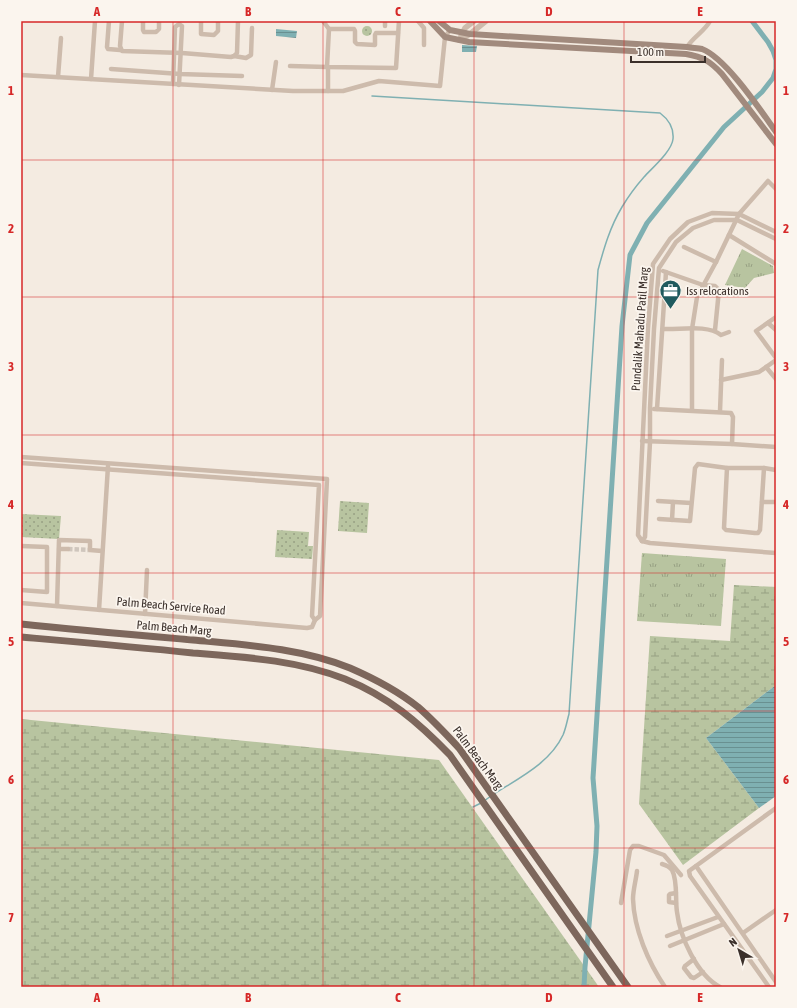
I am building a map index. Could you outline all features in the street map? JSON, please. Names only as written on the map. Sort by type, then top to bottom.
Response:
[{"type":"main road","points":[[430,21],[445,37],[459,40],[686,54],[700,57],[713,64],[722,74],[776,144]]},
{"type":"main road","points":[[439,21],[450,30],[470,34],[702,49],[717,58],[728,69],[776,132]]},
{"type":"main road","points":[[588,41],[588,49]]},
{"type":"main road","name":"Palm Beach Marg","points":[[21,624],[286,650],[318,657],[350,668],[381,683],[417,706],[436,723],[459,748],[628,987]]},
{"type":"main road","name":"Palm Beach Marg","points":[[21,636],[246,657],[284,662],[315,669],[345,679],[375,693],[409,716],[428,732],[450,755],[613,987]]},
{"type":"street","points":[[91,79],[95,21]]},
{"type":"street","points":[[109,21],[107,48],[246,58],[250,55],[252,28]]},
{"type":"street","points":[[120,50],[122,21]]},
{"type":"street","points":[[143,21],[142,29],[144,32],[156,32],[159,29],[159,21]]},
{"type":"street","points":[[201,21],[201,34],[214,35],[218,32],[218,21]]},
{"type":"street","points":[[234,56],[237,53],[238,21]]},
{"type":"street","points":[[324,21],[329,29],[328,91]]},
{"type":"street","points":[[290,66],[396,68],[399,21]]},
{"type":"street","points":[[418,21],[424,28],[424,46]]},
{"type":"street","points":[[459,40],[465,28],[474,21]]},
{"type":"street","points":[[459,40],[470,34],[486,21]]},
{"type":"street","points":[[687,47],[710,21]]},
{"type":"street","points":[[173,84],[175,27],[179,24],[182,26],[182,53],[179,84]]},
{"type":"street","points":[[329,29],[354,29],[355,42],[357,44],[375,45],[376,33],[398,34]]},
{"type":"street","points":[[21,75],[272,90],[343,91],[379,81],[440,86],[445,37],[450,30]]},
{"type":"street","points":[[58,77],[60,38]]},
{"type":"street","points":[[272,90],[276,62]]},
{"type":"street","points":[[111,68],[174,74],[242,76]]},
{"type":"street","points":[[692,410],[692,328],[697,297],[739,214],[768,181],[776,189]]},
{"type":"street","name":"Pundalik Mahadu Patil Marg","points":[[776,232],[739,214],[712,213],[688,222],[670,239],[653,264],[648,328],[638,535],[642,541],[645,536],[650,442],[650,408],[659,268],[676,242],[692,228],[714,220],[737,220],[776,239]]},
{"type":"street","points":[[729,234],[776,263]]},
{"type":"street","points":[[684,247],[716,262]]},
{"type":"street","points":[[653,264],[666,272],[703,285],[715,286],[719,290],[714,330]]},
{"type":"street","points":[[657,409],[666,272]]},
{"type":"street","points":[[721,380],[759,372],[776,359],[756,332],[776,317]]},
{"type":"street","points":[[768,323],[776,330]]},
{"type":"street","points":[[663,329],[692,328],[714,330],[721,335],[729,332]]},
{"type":"street","points":[[720,411],[722,360]]},
{"type":"street","points":[[766,367],[776,379]]},
{"type":"street","points":[[644,408],[728,412],[732,415],[732,444]]},
{"type":"street","points":[[642,441],[776,447]]},
{"type":"street","points":[[21,457],[327,479]]},
{"type":"street","points":[[21,463],[319,485],[327,479]]},
{"type":"street","points":[[99,610],[108,464]]},
{"type":"street","points":[[659,519],[690,521],[695,466],[698,464],[727,468],[764,468],[776,470]]},
{"type":"street","points":[[727,468],[724,528],[726,530],[758,533],[761,525],[764,468]]},
{"type":"street","points":[[319,485],[312,616],[315,620],[320,616],[327,479]]},
{"type":"street","points":[[658,501],[691,503]]},
{"type":"street","points":[[672,520],[673,502]]},
{"type":"street","points":[[762,502],[776,502]]},
{"type":"street","points":[[57,606],[60,540],[90,541],[90,550],[102,551]]},
{"type":"street","points":[[642,541],[650,543],[776,553]]},
{"type":"street","points":[[21,546],[47,546],[47,592],[21,591]]},
{"type":"street","points":[[59,548],[68,549]]},
{"type":"street","points":[[145,614],[147,570]]},
{"type":"street","name":"Palm Beach Service Road","points":[[21,603],[307,628],[312,627],[315,620]]},
{"type":"street","points":[[621,903],[630,850],[633,846],[639,846],[664,855],[679,876],[689,871],[776,808]]},
{"type":"street","points":[[662,864],[667,865],[671,869],[676,893],[676,912],[684,940],[703,972],[714,984],[719,987]]},
{"type":"street","points":[[696,866],[776,982]]},
{"type":"street","points":[[637,871],[633,898],[638,930],[648,958],[665,987]]},
{"type":"street","points":[[689,871],[690,876],[718,917],[769,987]]},
{"type":"street","points":[[676,893],[668,895],[669,902],[676,903]]},
{"type":"street","points":[[706,898],[714,893]]},
{"type":"street","points":[[743,934],[776,910]]},
{"type":"street","points":[[667,936],[718,917]]},
{"type":"street","points":[[670,946],[724,924]]},
{"type":"street","points":[[749,960],[757,954]]},
{"type":"street","points":[[694,959],[684,968],[691,978],[694,978],[703,972]]},
{"type":"street","points":[[764,980],[771,975]]},
{"type":"green space","points":[[367,26],[372,31],[367,36],[362,31]]},
{"type":"green space","points":[[742,249],[773,266],[774,273],[754,278],[745,288],[725,285]]},
{"type":"green space","points":[[340,501],[369,503],[367,533],[338,531]]},
{"type":"green space","points":[[21,514],[61,516],[59,539],[21,537]]},
{"type":"green space","points":[[277,530],[309,532],[308,546],[313,546],[312,559],[275,557]]},
{"type":"green space","points":[[642,553],[726,559],[721,626],[637,621]]},
{"type":"green space","points":[[734,585],[776,587],[776,685],[706,738],[759,808],[683,865],[639,804],[650,636],[730,641]]},
{"type":"green space","points":[[21,719],[439,760],[599,987],[21,987]]},
{"type":"water","points":[[276,29],[297,31],[296,38],[276,36]]},
{"type":"water","points":[[462,45],[477,46],[476,52],[462,52]]},
{"type":"water","points":[[776,685],[776,796],[759,808],[706,738]]},
{"type":"waterway","points":[[584,987],[596,852],[597,826],[593,778],[622,326],[630,255],[647,223],[724,127],[762,92],[773,78],[776,69],[776,60],[773,51],[752,21]]},
{"type":"waterway","points":[[372,96],[660,113],[666,118],[673,131],[672,144],[669,149],[644,177],[624,203],[614,222],[598,270],[569,714],[566,727],[557,745],[542,762],[494,794]]},
{"type":"waterway","points":[[484,801],[491,796]]},
{"type":"waterway","points":[[473,807],[481,803]]},
{"type":"tunnel","points":[[68,549],[90,550]]},
{"type":"place","name":"Iss relocations","points":[[670,310]]}]
